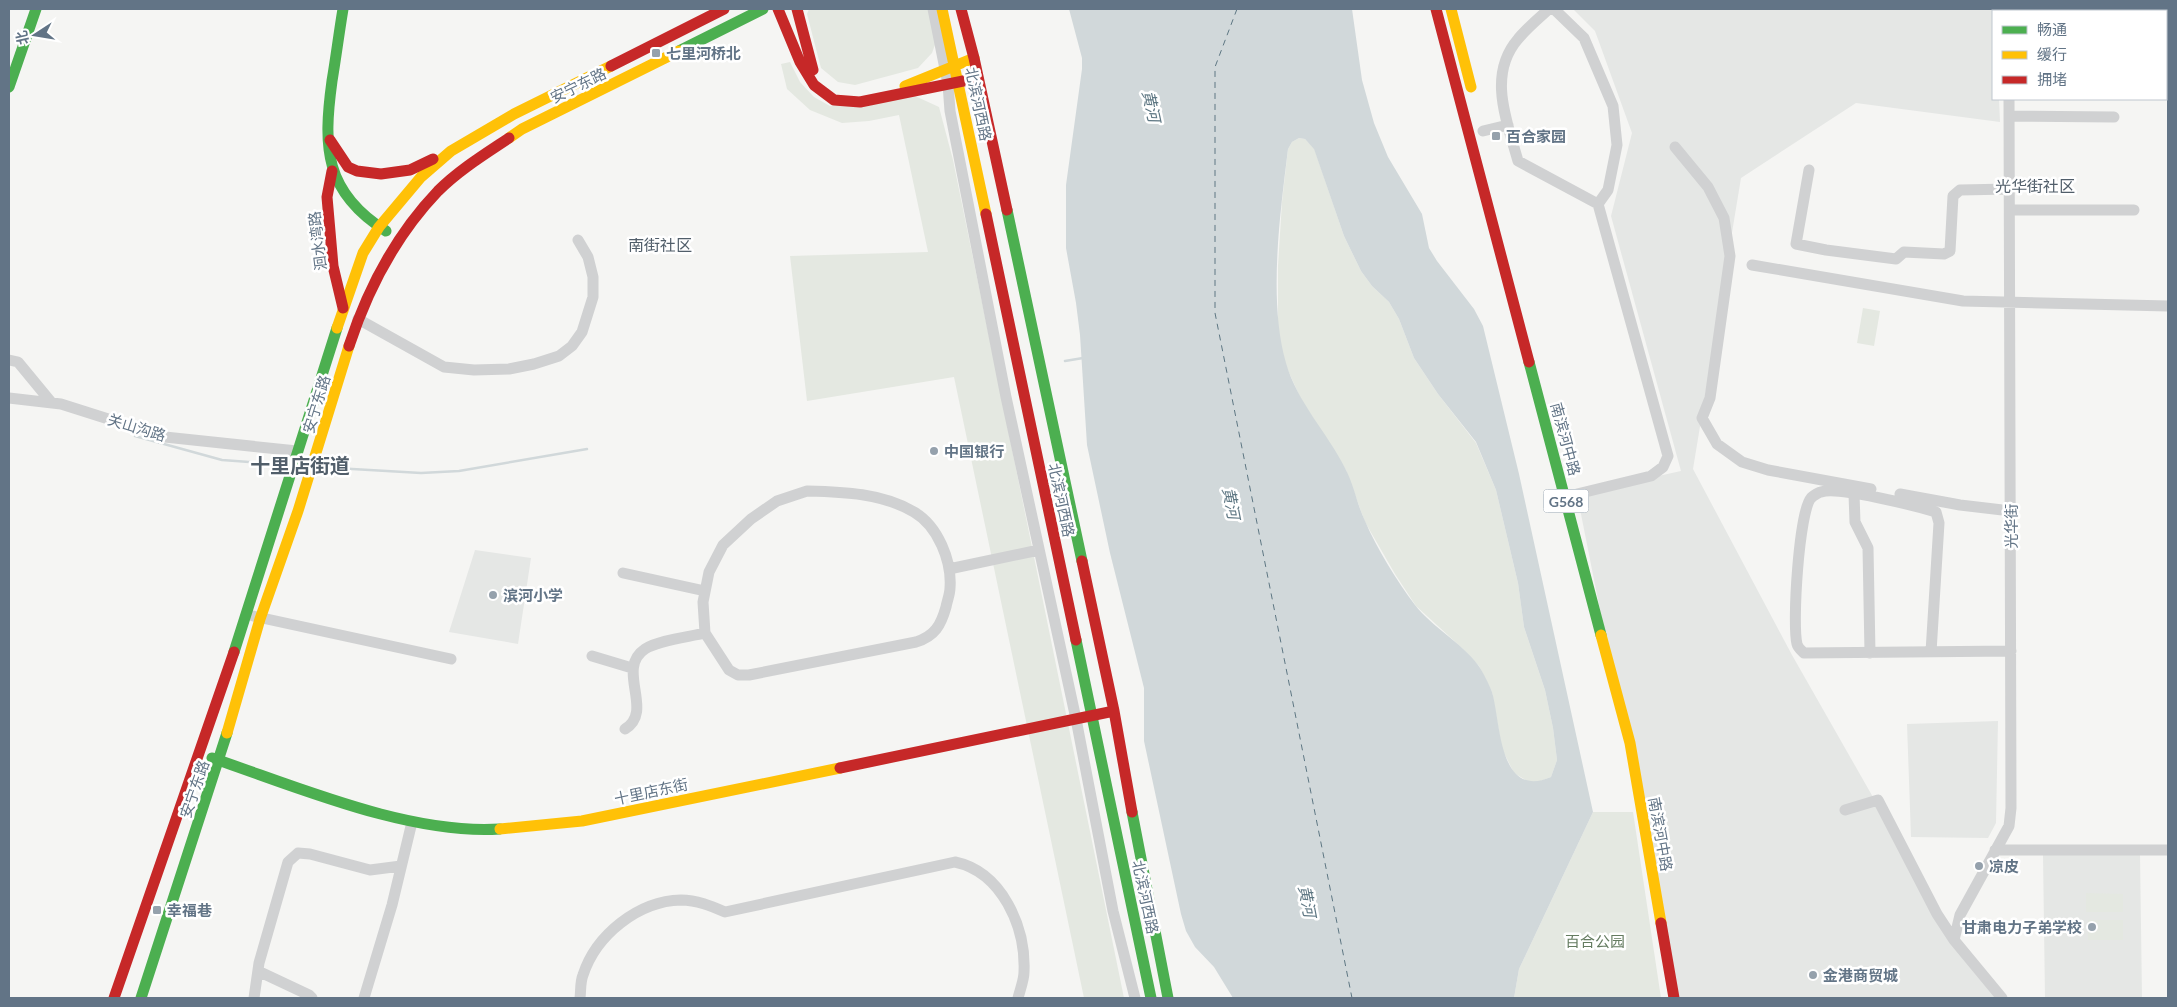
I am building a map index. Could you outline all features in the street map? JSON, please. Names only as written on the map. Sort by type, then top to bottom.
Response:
[{"type":"main road","points":[[9,87],[36,9]]},
{"type":"main road","name":"洄水湾路","points":[[343,9],[327,118],[327,135],[332,171],[327,197],[333,266],[343,308]]},
{"type":"main road","points":[[327,135],[348,167],[357,171],[381,174],[410,170],[451,152],[514,114],[724,9]]},
{"type":"main road","name":"安宁东路","points":[[141,998],[219,761],[260,619],[312,466],[358,319],[383,264],[399,238],[439,190],[474,161],[522,130],[763,9]]},
{"type":"main road","points":[[778,9],[800,62],[814,85],[834,100],[860,102],[978,78]]},
{"type":"main road","points":[[797,9],[812,69],[830,89],[856,98],[909,85],[974,58]]},
{"type":"main road","name":"北滨河西路","points":[[942,9],[953,83],[1092,716],[1151,998]]},
{"type":"main road","name":"北滨河西路","points":[[961,9],[974,58],[1114,710],[1149,907],[1168,998]]},
{"type":"main road","name":"南滨河中路","points":[[1436,9],[1630,743],[1674,998]]},
{"type":"main road","points":[[1451,9],[1474,98]]},
{"type":"main road","name":"安宁东路","points":[[114,998],[247,615],[343,308],[363,252],[379,228],[421,176],[451,152]]},
{"type":"main road","name":"洄水湾路","points":[[332,171],[348,197],[379,228],[399,238]]},
{"type":"main road","name":"十里店东街","points":[[199,754],[373,812],[412,822],[452,828],[486,830],[546,826],[582,821],[1114,710]]},
{"type":"street","points":[[933,9],[950,67]]},
{"type":"street","points":[[1548,9],[1517,40],[1503,64],[1500,85],[1508,125],[1518,162],[1598,204],[1668,456],[1663,467],[1651,476],[1578,494]]},
{"type":"street","points":[[1554,9],[1584,38],[1613,106],[1617,144],[1608,190],[1598,204]]},
{"type":"street","points":[[953,83],[950,111],[1006,397],[1076,719],[1113,911],[1135,998]]},
{"type":"street","name":"光华街","points":[[1954,940],[1960,915],[2009,826],[2011,808],[2009,100]]},
{"type":"street","points":[[2009,116],[2114,116]]},
{"type":"street","points":[[1483,132],[1508,125]]},
{"type":"street","points":[[1675,147],[1708,187],[1724,218],[1730,256],[1710,398],[1702,418],[1717,444],[1742,462],[1768,470],[1960,505],[2011,511]]},
{"type":"street","points":[[1809,170],[1796,244],[1896,259],[1904,252],[1944,254],[1950,251],[1953,196],[1960,190],[2010,189]]},
{"type":"street","points":[[2010,210],[2134,210]]},
{"type":"street","points":[[358,319],[444,367],[474,370],[509,369],[559,356],[572,346],[582,332],[593,297],[593,277],[588,257],[578,240]]},
{"type":"street","points":[[1752,266],[1963,301],[2168,306]]},
{"type":"street","points":[[9,360],[18,362],[51,402]]},
{"type":"street","name":"关山沟路","points":[[9,398],[61,404],[165,437],[295,461]]},
{"type":"street","points":[[1931,652],[1938,523],[1936,512],[1905,502],[1854,494],[1821,491],[1811,497],[1798,553],[1795,624],[1798,647],[1804,653],[1870,652],[1931,652],[2011,651]]},
{"type":"street","points":[[807,492],[838,492],[891,500],[916,513],[936,534],[948,560],[948,569],[950,589],[940,626],[926,639],[916,642],[749,676],[738,675],[729,670],[705,633],[703,602],[709,572],[723,545],[751,519],[777,501],[807,492]]},
{"type":"street","points":[[1854,494],[1855,522],[1868,548],[1870,652]]},
{"type":"street","points":[[948,569],[1039,550]]},
{"type":"street","points":[[622,572],[706,591]]},
{"type":"street","points":[[247,615],[451,659]]},
{"type":"street","points":[[624,730],[634,721],[637,715],[632,668],[639,654],[651,646],[705,633]]},
{"type":"street","points":[[592,656],[632,668]]},
{"type":"street","points":[[1845,810],[1878,800],[1937,914],[1954,940],[2002,998]]},
{"type":"street","points":[[364,998],[412,822]]},
{"type":"street","points":[[1995,850],[2168,850]]},
{"type":"street","points":[[254,998],[258,971],[288,862],[293,856],[298,853],[310,854],[370,870],[401,866]]},
{"type":"street","points":[[580,998],[582,976],[599,943],[625,918],[658,904],[681,900],[704,903],[725,912],[955,862],[969,865],[982,872],[1007,900],[1022,935],[1024,973],[1018,998]]},
{"type":"street","points":[[258,971],[309,994],[312,998]]},
{"type":"shaded area","points":[[1573,9],[1999,9],[1992,10],[1992,100],[1999,100],[2000,122],[1856,103],[1741,178],[1693,469],[1792,655],[1939,913],[2003,998],[1677,998],[1577,494],[1681,471],[1611,216],[1632,133],[1595,31]]},
{"type":"shaded area","name":"滨河小学","points":[[475,550],[531,558],[518,644],[449,632]]},
{"type":"shaded area","points":[[1998,721],[1996,823],[1988,838],[1911,837],[1907,724]]},
{"type":"shaded area","name":"甘肃电力子弟学校","points":[[2140,854],[2142,998],[2045,998],[2043,855]]},
{"type":"green space","points":[[809,9],[929,9],[937,39],[932,53],[918,68],[855,85],[838,82],[821,68],[807,14]]},
{"type":"green space","points":[[790,62],[800,82],[814,97],[830,106],[915,96],[939,107],[953,160],[1124,998],[1084,998],[954,377],[807,401],[790,256],[928,252],[899,115],[869,121],[842,123],[810,110],[787,89],[781,64]]},
{"type":"green space","points":[[1299,138],[1305,139],[1314,148],[1344,236],[1361,271],[1372,286],[1389,302],[1399,319],[1414,358],[1438,394],[1476,443],[1496,490],[1518,583],[1524,627],[1545,690],[1553,728],[1557,760],[1551,777],[1538,782],[1529,782],[1514,773],[1502,749],[1492,692],[1479,666],[1416,606],[1395,574],[1365,522],[1346,470],[1301,399],[1286,366],[1278,334],[1278,266],[1288,149],[1292,142]]},
{"type":"green space","points":[[1863,308],[1880,311],[1874,346],[1857,343]]},
{"type":"green space","name":"百合公园","points":[[1593,812],[1633,812],[1661,998],[1514,998],[1519,969]]},
{"type":"green space","points":[[2086,893],[2123,894],[2123,912],[2086,912]]},
{"type":"green space","points":[[2088,920],[2123,920],[2123,940],[2088,940]]},
{"type":"water","name":"黄河","points":[[1069,9],[1352,9],[1362,80],[1374,123],[1388,157],[1422,214],[1429,248],[1474,309],[1483,326],[1519,474],[1593,812],[1519,969],[1514,998],[1233,998],[1214,967],[1195,947],[1186,931],[1144,741],[1144,688],[1110,553],[1087,445],[1080,335],[1066,248],[1066,185],[1082,58]],"holes":[[[1299,138],[1305,139],[1314,149],[1344,236],[1361,271],[1372,286],[1389,302],[1399,319],[1414,358],[1438,394],[1476,442],[1496,490],[1518,583],[1524,627],[1545,690],[1553,728],[1557,760],[1551,777],[1534,781],[1521,778],[1511,768],[1505,754],[1492,692],[1484,675],[1464,649],[1422,613],[1394,575],[1381,554],[1362,515],[1345,468],[1297,391],[1291,377],[1281,338],[1278,312],[1277,257],[1288,149],[1292,142]]]},
{"type":"waterway","points":[[1065,361],[1083,358]]},
{"type":"waterway","points":[[135,436],[222,460],[288,465]]},
{"type":"waterway","points":[[318,467],[421,473],[459,471],[587,449]]},
{"type":"ferry route","points":[[1237,9],[1215,67],[1215,313],[1352,998]]},
{"type":"traffic: fast","points":[[9,87],[36,9]]},
{"type":"traffic: fast","points":[[343,9],[329,105],[328,127],[332,166],[339,184],[350,200],[366,216],[386,231]]},
{"type":"traffic: fast","points":[[679,51],[763,9]]},
{"type":"traffic: fast","points":[[1007,210],[1082,561]]},
{"type":"traffic: fast","points":[[234,652],[337,328]]},
{"type":"traffic: fast","points":[[1529,362],[1601,635]]},
{"type":"traffic: fast","points":[[1076,640],[1151,998]]},
{"type":"traffic: fast","points":[[141,998],[227,733]]},
{"type":"traffic: fast","points":[[212,758],[317,795],[392,817],[429,825],[465,829],[500,829]]},
{"type":"traffic: fast","points":[[1132,812],[1168,998]]},
{"type":"traffic: slow","points":[[942,9],[986,214]]},
{"type":"traffic: slow","points":[[1451,9],[1471,87]]},
{"type":"traffic: slow","points":[[509,138],[522,129],[679,51]]},
{"type":"traffic: slow","points":[[905,86],[974,58]]},
{"type":"traffic: slow","points":[[337,328],[363,253],[379,227],[421,177],[451,151],[514,114],[611,66]]},
{"type":"traffic: slow","points":[[227,733],[260,619],[298,511],[349,346]]},
{"type":"traffic: slow","points":[[1601,635],[1630,743],[1661,923]]},
{"type":"traffic: slow","points":[[500,829],[582,821],[840,768]]},
{"type":"traffic: jam","points":[[611,66],[724,9]]},
{"type":"traffic: jam","points":[[778,9],[800,62],[814,85],[834,100],[860,102],[978,78]]},
{"type":"traffic: jam","points":[[797,9],[813,70]]},
{"type":"traffic: jam","points":[[961,9],[974,58],[1007,210]]},
{"type":"traffic: jam","points":[[1436,9],[1529,362]]},
{"type":"traffic: jam","points":[[349,346],[374,283],[396,244],[409,226],[446,183],[509,138]]},
{"type":"traffic: jam","points":[[330,140],[348,167],[357,171],[381,174],[410,170],[433,159]]},
{"type":"traffic: jam","points":[[332,171],[327,197],[333,266],[343,308]]},
{"type":"traffic: jam","points":[[986,214],[1076,640]]},
{"type":"traffic: jam","points":[[1082,561],[1114,711],[1132,812]]},
{"type":"traffic: jam","points":[[114,998],[234,652]]},
{"type":"traffic: jam","points":[[840,768],[1114,711]]},
{"type":"traffic: jam","points":[[1661,923],[1674,998]]},
{"type":"place","name":"七里河桥北","points":[[656,53]]},
{"type":"place","name":"百合家园","points":[[1496,136]]},
{"type":"place","name":"中国银行","points":[[934,451]]},
{"type":"place","name":"滨河小学","points":[[493,595]]},
{"type":"place","name":"凉皮","points":[[1979,866]]},
{"type":"place","name":"幸福巷","points":[[157,910]]},
{"type":"place","name":"甘肃电力子弟学校","points":[[2092,927]]},
{"type":"place","name":"金港商贸城","points":[[1813,975]]},
{"type":"district","name":"光华街社区","points":[[2035,185]]},
{"type":"district","name":"南街社区","points":[[660,244]]},
{"type":"district","name":"十里店街道","points":[[300,465]]}]
